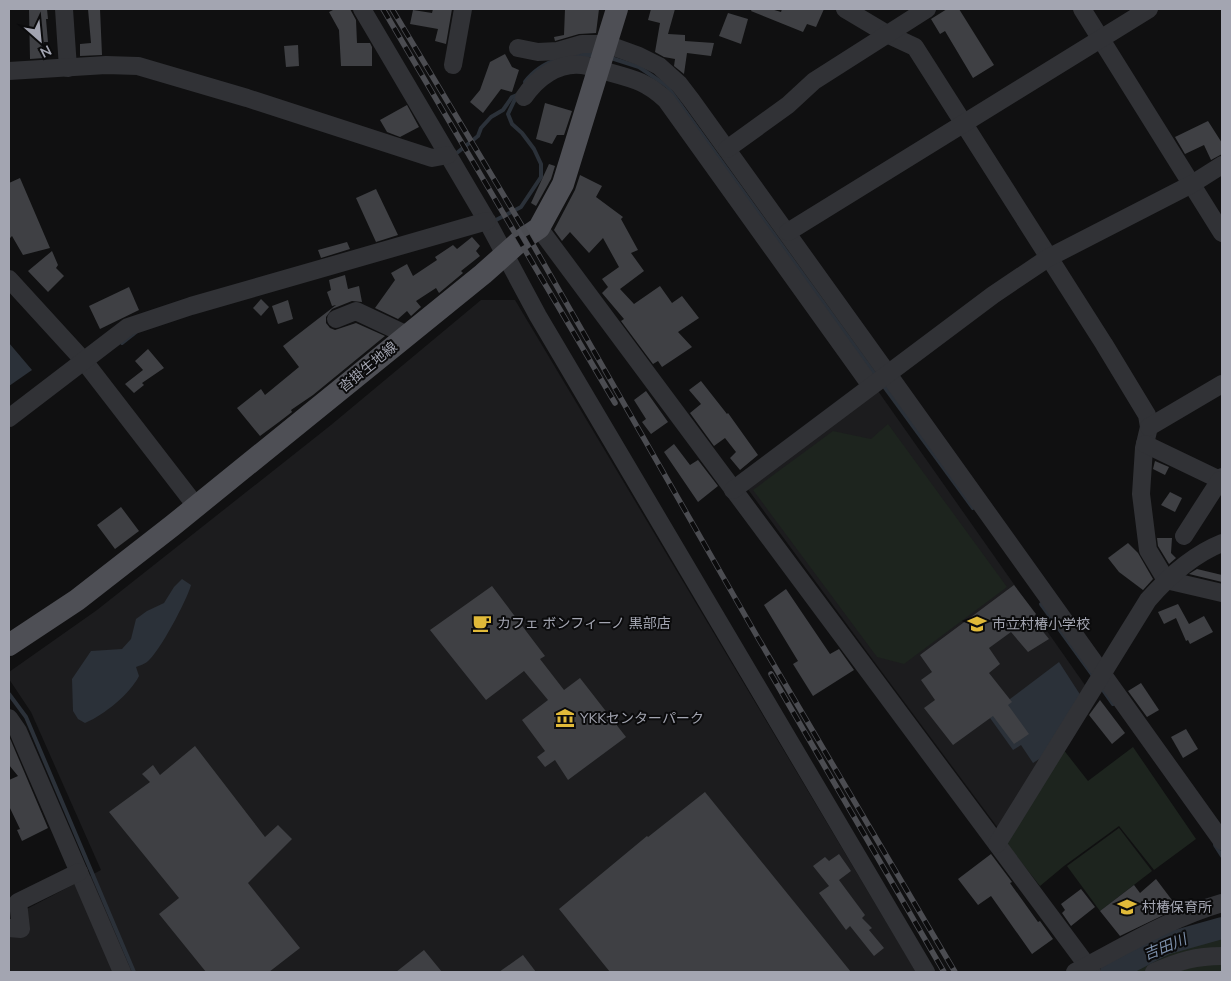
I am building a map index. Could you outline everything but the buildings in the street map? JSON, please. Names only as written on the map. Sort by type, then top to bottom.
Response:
[{"type":"main road","name":"沓掛生地線","points":[[9,646],[77,600],[539,228],[563,184],[617,9]]},
{"type":"street","points":[[64,9],[68,68]]},
{"type":"street","points":[[362,9],[487,221],[504,255],[658,521],[926,972]]},
{"type":"street","points":[[453,65],[463,9]]},
{"type":"street","points":[[845,9],[887,34],[915,47],[1147,415],[1147,436],[1141,494],[1148,550],[1166,580],[1222,593]]},
{"type":"street","points":[[727,150],[788,105],[814,81],[927,9]]},
{"type":"street","points":[[1082,9],[1222,233]]},
{"type":"street","points":[[788,232],[1149,9]]},
{"type":"street","points":[[518,48],[538,52],[558,51],[582,44],[634,79],[654,88],[666,100],[871,386]]},
{"type":"street","points":[[524,97],[534,83],[551,71],[572,65],[584,65],[602,58],[659,66],[679,84],[755,190],[788,232],[835,301],[1222,841]]},
{"type":"street","points":[[9,72],[106,65],[138,66],[247,98],[432,158],[448,155]]},
{"type":"street","points":[[733,490],[993,296],[1048,258],[1192,184],[1222,165]]},
{"type":"street","points":[[9,418],[84,361],[107,341],[128,327],[200,304],[487,221]]},
{"type":"street","points":[[539,228],[997,844],[1085,970],[1130,942],[1198,910],[1222,903]]},
{"type":"street","points":[[9,279],[84,361],[196,506]]},
{"type":"street","points":[[336,319],[356,311],[407,335]]},
{"type":"street","points":[[1147,436],[1222,384]]},
{"type":"street","points":[[1147,436],[1221,478],[1184,536]]},
{"type":"street","points":[[997,844],[1148,600],[1166,580],[1187,562],[1222,543]]},
{"type":"street","points":[[9,718],[18,731],[122,972]]},
{"type":"street","points":[[9,928],[21,929],[18,902],[79,872]]},
{"type":"street","points":[[1154,972],[1202,956],[1222,956]]},
{"type":"shaded area","points":[[481,300],[515,300],[916,972],[9,972],[9,935],[23,911],[101,870],[31,712],[9,679],[9,672],[97,610],[331,425]]},
{"type":"shaded area","points":[[9,343],[32,370],[9,386]]},
{"type":"shaded area","points":[[878,391],[1087,688],[998,828],[747,488]]},
{"type":"shaded area","points":[[888,424],[1007,587],[904,664],[877,657],[753,490],[833,431],[871,439]]},
{"type":"shaded area","points":[[182,579],[191,585],[184,602],[172,626],[152,657],[147,662],[136,667],[139,676],[135,683],[123,697],[100,715],[85,723],[78,719],[73,711],[72,679],[91,651],[122,649],[131,639],[136,619],[164,603],[174,587]]},
{"type":"shaded area","points":[[1059,662],[1081,696],[1044,756],[1033,763],[1021,745],[1013,750],[990,718],[1010,699]]},
{"type":"shaded area","points":[[1133,747],[1196,839],[1154,870],[1119,826],[1040,886],[1006,843],[1063,749],[1088,781]]},
{"type":"shaded area","points":[[1119,828],[1152,871],[1100,911],[1067,866]]},
{"type":"shaded area","points":[[1219,935],[1222,936],[1222,972],[1129,972],[1174,950]]},
{"type":"waterway","points":[[574,55],[596,55]]},
{"type":"waterway","points":[[611,58],[639,67],[667,86],[877,377]]},
{"type":"waterway","points":[[525,82],[539,68],[557,60]]},
{"type":"waterway","points":[[453,156],[478,136],[481,128],[491,117],[503,110],[512,97],[517,95]]},
{"type":"waterway","points":[[494,221],[521,207],[541,177],[541,164],[534,149],[522,133],[512,124],[508,114],[517,95]]},
{"type":"waterway","points":[[122,343],[136,332]]},
{"type":"waterway","points":[[883,385],[973,508]]},
{"type":"waterway","points":[[1041,604],[1094,677]]},
{"type":"waterway","points":[[1101,687],[1113,704]]},
{"type":"waterway","points":[[9,694],[26,717],[134,972]]},
{"type":"waterway","points":[[1215,845],[1222,856]]},
{"type":"waterway","name":"吉田川","points":[[1111,972],[1165,944],[1222,928]]},
{"type":"railway","points":[[383,9],[615,403]]},
{"type":"railway","points":[[392,9],[528,236],[758,638],[955,972]]},
{"type":"railway","points":[[771,674],[944,972]]},
{"type":"place","name":"カフェ ボンフィーノ 黒部店","points":[[482,623]]},
{"type":"place","name":"市立村椿小学校","points":[[977,624]]},
{"type":"place","name":"YKKセンターパーク","points":[[565,718]]},
{"type":"place","name":"村椿保育所","points":[[1127,907]]}]
